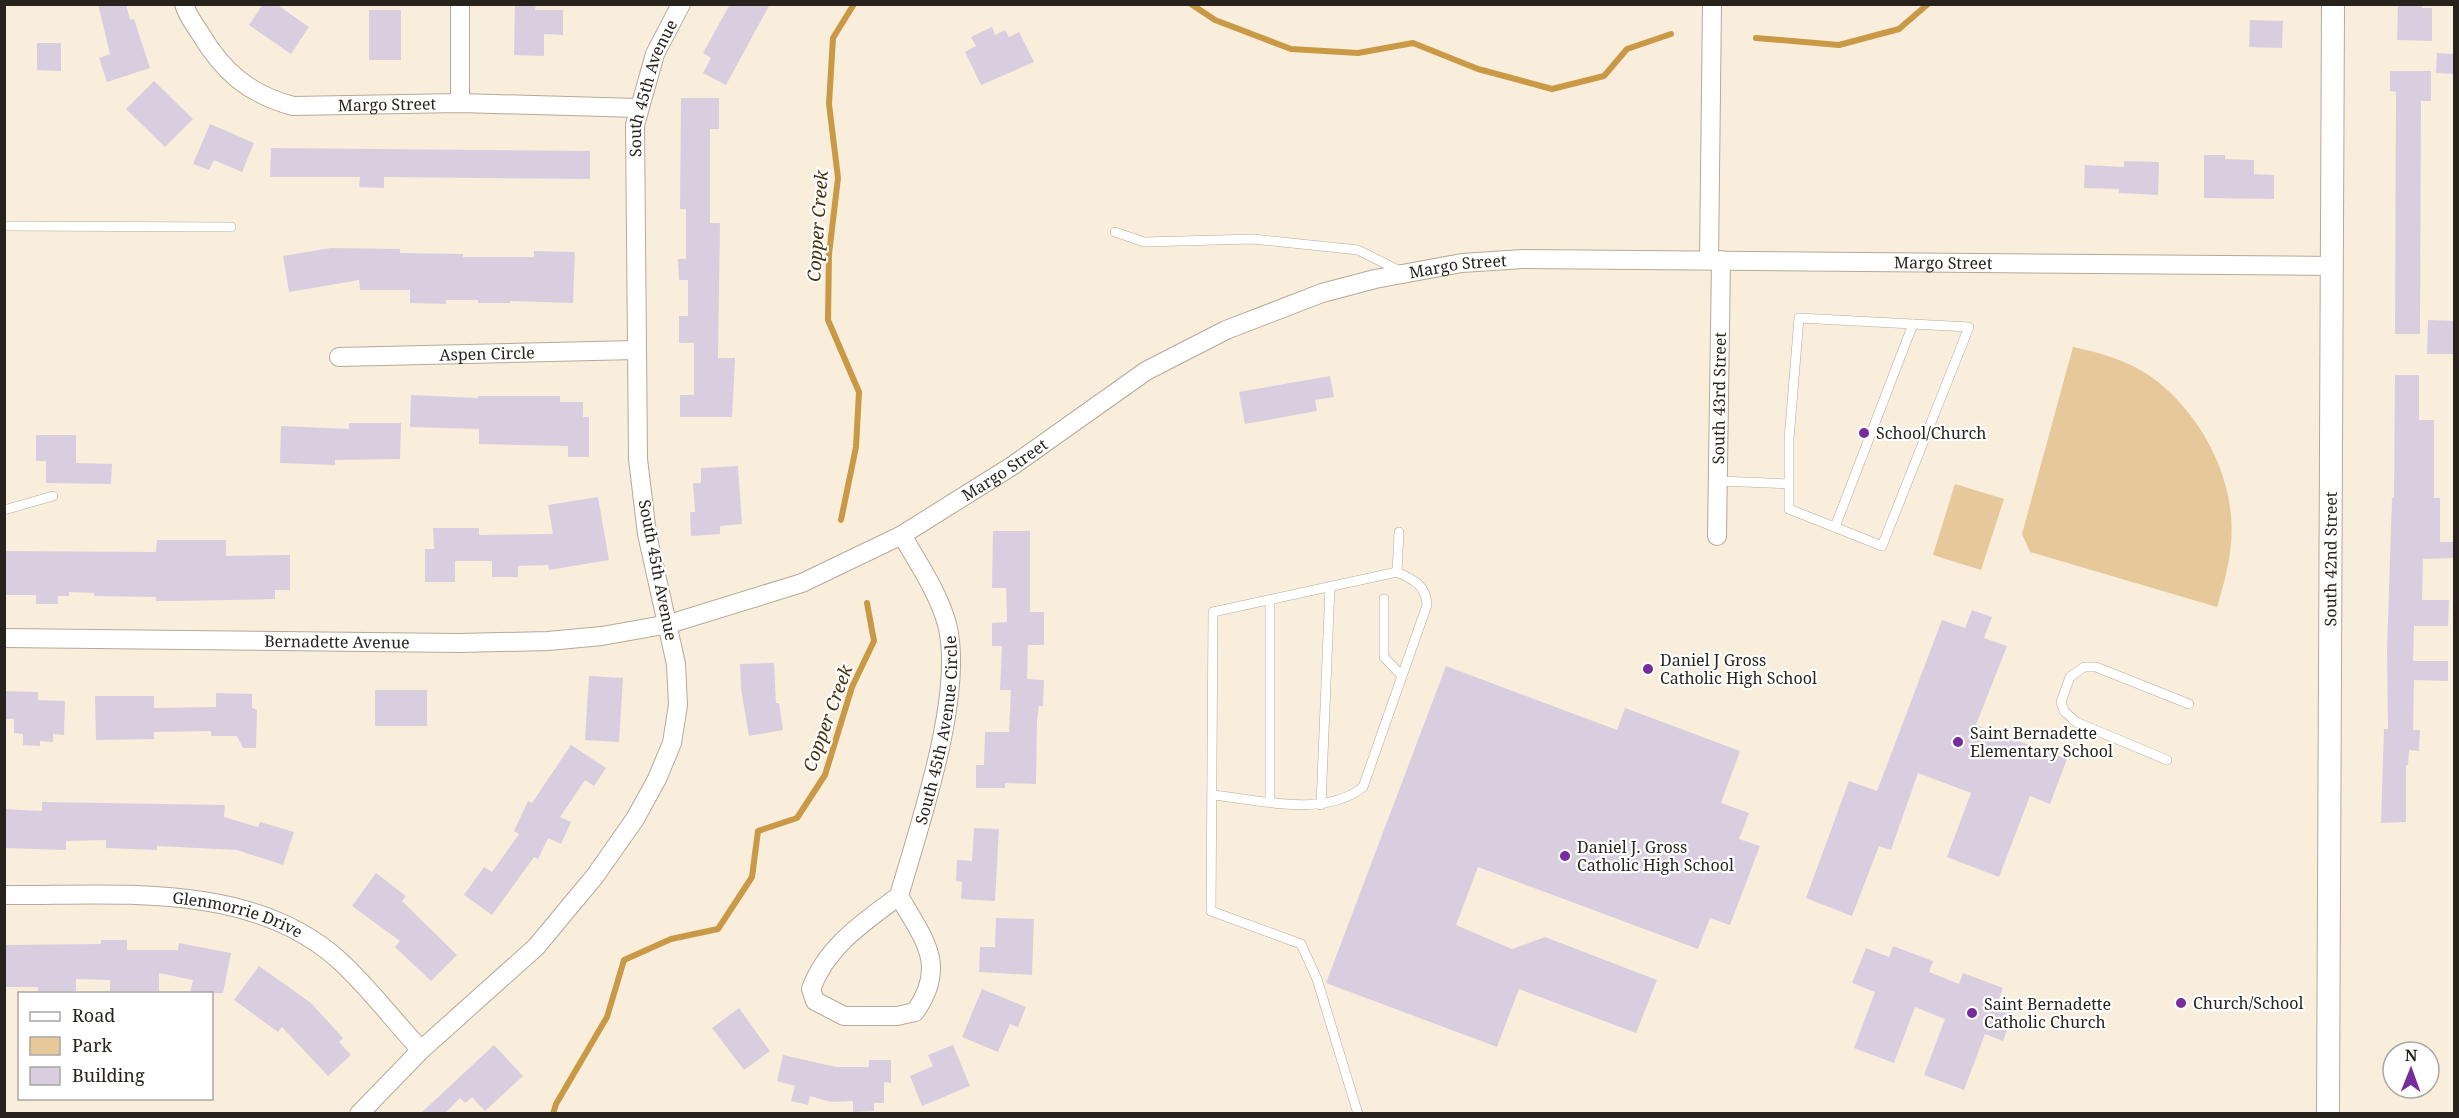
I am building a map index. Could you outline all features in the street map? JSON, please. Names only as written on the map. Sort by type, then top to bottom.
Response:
[{"type":"street","name":"Margo Street","points":[[184,4],[215,60],[242,84],[273,100],[293,106],[460,103],[638,108]]},
{"type":"street","points":[[460,4],[460,103]]},
{"type":"street","name":"South 45th Avenue","points":[[359,1113],[421,1050],[536,947],[595,876],[634,819],[657,779],[672,743],[678,705],[676,664],[669,624],[647,534],[639,470],[635,125],[655,54],[681,4]]},
{"type":"street","name":"South 43rd Street","points":[[1712,4],[1719,481],[1717,536]]},
{"type":"street","name":"South 42nd Street","points":[[2328,1113],[2333,4]]},
{"type":"street","name":"Margo Street","points":[[669,624],[802,583],[902,535],[1012,466],[1146,371],[1237,326],[1322,293],[1402,272],[1523,259],[2333,266]]},
{"type":"street","name":"Aspen Circle","points":[[339,357],[636,351]]},
{"type":"street","name":"South 45th Avenue Circle","points":[[899,896],[943,729],[951,659],[947,626],[938,600],[902,535]]},
{"type":"street","name":"Bernadette Avenue","points":[[4,638],[459,643],[548,641],[602,636],[669,624]]},
{"type":"street","name":"Glenmorrie Drive","points":[[4,895],[176,897],[230,904],[292,928],[340,961],[421,1050]]},
{"type":"street","points":[[899,896],[922,937],[934,967],[928,994],[915,1012],[897,1016],[844,1016],[815,1001],[811,989],[817,973],[829,955],[855,930],[899,896]]},
{"type":"lane","points":[[4,226],[231,227]]},
{"type":"lane","points":[[1115,232],[1144,242],[1253,239],[1358,250],[1402,272]]},
{"type":"lane","points":[[1799,318],[1913,324],[1969,327],[1882,546],[1789,509],[1789,440],[1799,318]]},
{"type":"lane","points":[[1835,527],[1913,324]]},
{"type":"lane","points":[[1719,481],[1789,484]]},
{"type":"lane","points":[[4,510],[53,496]]},
{"type":"lane","points":[[1397,572],[1399,532]]},
{"type":"lane","points":[[1213,795],[1321,805],[1350,798],[1363,787],[1427,606],[1426,592],[1417,582],[1397,572],[1213,612],[1213,795],[1210,911],[1301,944],[1317,979],[1358,1113]]},
{"type":"lane","points":[[1321,805],[1330,586]]},
{"type":"lane","points":[[1384,599],[1384,657],[1402,676]]},
{"type":"lane","points":[[1270,601],[1270,801]]},
{"type":"lane","points":[[2167,759],[2076,722],[2064,711],[2061,702],[2070,677],[2084,667],[2096,667],[2190,704]]},
{"type":"green space","points":[[2073,347],[2123,361],[2150,376],[2181,404],[2206,438],[2223,476],[2232,528],[2228,562],[2217,607],[2030,552],[2022,534]]},
{"type":"green space","points":[[1955,484],[2004,499],[1981,570],[1933,555]]},
{"type":"building","points":[[98,4],[126,4],[130,20],[134,19],[150,68],[107,82],[99,58],[110,54]]},
{"type":"building","points":[[263,4],[276,4],[309,27],[291,54],[249,25]]},
{"type":"building","points":[[730,4],[770,4],[726,85],[703,73],[711,58],[703,53]]},
{"type":"building","points":[[2398,4],[2422,4],[2422,8],[2432,8],[2432,41],[2397,40]]},
{"type":"building","points":[[515,5],[536,5],[535,10],[563,10],[563,35],[544,34],[544,56],[514,55]]},
{"type":"building","points":[[369,10],[401,10],[401,60],[369,60]]},
{"type":"building","points":[[2250,20],[2283,21],[2282,48],[2249,47]]},
{"type":"building","points":[[992,27],[995,35],[1005,30],[1009,37],[1019,32],[1034,62],[981,85],[965,52],[976,46],[971,37]]},
{"type":"building","points":[[37,43],[61,43],[61,71],[37,70]]},
{"type":"building","points":[[2437,53],[2454,54],[2454,74],[2436,73]]},
{"type":"building","points":[[2390,71],[2431,71],[2431,101],[2421,101],[2420,334],[2395,334],[2396,92],[2390,91]]},
{"type":"building","points":[[154,81],[193,119],[165,147],[126,109]]},
{"type":"building","points":[[681,98],[719,98],[719,129],[710,129],[710,223],[720,223],[718,358],[735,358],[732,417],[680,417],[680,395],[694,395],[694,343],[679,343],[679,316],[688,316],[688,280],[679,280],[678,259],[686,259],[686,209],[680,209]]},
{"type":"building","points":[[210,124],[254,143],[242,172],[214,160],[209,170],[193,164]]},
{"type":"building","points":[[271,148],[590,151],[590,179],[384,177],[384,188],[359,187],[360,177],[270,177]]},
{"type":"building","points":[[2204,155],[2225,155],[2225,159],[2254,160],[2254,174],[2274,175],[2274,199],[2204,198]]},
{"type":"building","points":[[2124,161],[2159,162],[2158,195],[2119,193],[2119,189],[2084,188],[2085,165],[2124,167]]},
{"type":"building","points":[[331,248],[400,249],[400,253],[463,254],[463,257],[534,257],[534,251],[575,252],[573,303],[510,301],[510,303],[478,303],[478,300],[446,300],[446,304],[410,303],[410,290],[360,290],[359,280],[289,292],[283,256]]},
{"type":"building","points":[[2428,320],[2454,321],[2454,354],[2427,354]]},
{"type":"building","points":[[2395,375],[2419,375],[2419,420],[2434,420],[2434,498],[2440,498],[2440,542],[2453,542],[2453,558],[2423,559],[2422,600],[2449,600],[2448,626],[2414,626],[2413,661],[2448,661],[2448,681],[2414,680],[2413,730],[2420,730],[2419,751],[2409,750],[2408,765],[2406,765],[2406,822],[2381,823],[2384,729],[2388,729],[2387,649],[2392,498],[2394,498]]},
{"type":"building","points":[[1330,376],[1334,397],[1315,400],[1317,411],[1245,424],[1239,392]]},
{"type":"building","points":[[411,395],[478,398],[478,396],[560,396],[560,402],[583,402],[583,417],[589,417],[589,457],[568,457],[568,446],[479,444],[479,429],[410,427]]},
{"type":"building","points":[[349,423],[401,423],[400,459],[335,460],[335,465],[280,463],[281,426],[349,429]]},
{"type":"building","points":[[36,435],[76,435],[76,463],[112,464],[111,484],[46,483],[46,461],[36,461]]},
{"type":"building","points":[[738,466],[742,524],[720,526],[720,534],[691,536],[690,512],[695,512],[693,483],[701,483],[701,468]]},
{"type":"building","points":[[598,497],[609,560],[549,570],[548,565],[518,566],[518,577],[492,577],[492,561],[455,561],[455,582],[425,582],[425,549],[434,549],[433,528],[479,528],[479,535],[553,534],[548,505]]},
{"type":"building","points":[[993,531],[1030,531],[1030,612],[1044,612],[1044,645],[1028,645],[1027,679],[1044,680],[1043,706],[1039,706],[1037,721],[1036,784],[1005,783],[1005,788],[976,788],[976,765],[984,765],[985,732],[1009,732],[1011,690],[1000,690],[1002,646],[992,646],[992,623],[1007,622],[1006,588],[992,588]]},
{"type":"building","points":[[157,540],[226,540],[226,556],[290,555],[290,590],[275,590],[275,599],[178,601],[156,601],[156,597],[94,596],[94,593],[69,592],[69,596],[58,596],[58,604],[36,604],[36,595],[4,595],[4,551],[156,552]]},
{"type":"building","name":"Saint Bernadette Elementary School","points":[[1972,610],[1992,617],[1984,638],[2007,646],[1976,725],[2067,759],[2050,804],[2030,796],[1999,877],[1947,857],[1971,793],[1918,773],[1891,850],[1879,846],[1852,916],[1806,898],[1849,781],[1877,791],[1942,620],[1965,628]]},
{"type":"building","points":[[774,663],[776,703],[779,703],[783,730],[749,736],[741,689],[740,664]]},
{"type":"building","name":"Daniel J. Gross Catholic High School","points":[[1446,666],[1617,730],[1625,708],[1740,751],[1721,803],[1749,813],[1739,839],[1760,846],[1730,925],[1710,918],[1698,949],[1478,867],[1456,925],[1512,949],[1545,937],[1657,980],[1636,1033],[1519,989],[1497,1047],[1326,983]]},
{"type":"building","points":[[589,676],[623,678],[619,742],[585,740]]},
{"type":"building","points":[[375,690],[427,690],[427,726],[375,726]]},
{"type":"building","points":[[4,691],[38,692],[38,700],[65,701],[64,735],[53,734],[53,742],[40,741],[40,746],[23,745],[23,734],[14,733],[14,719],[4,719]]},
{"type":"building","points":[[216,693],[252,694],[252,708],[257,710],[256,748],[243,748],[237,736],[211,736],[211,731],[154,732],[154,739],[96,740],[95,696],[154,696],[154,708],[216,707]]},
{"type":"building","points":[[571,745],[606,768],[594,786],[585,780],[560,817],[571,822],[561,844],[548,838],[538,859],[534,857],[492,915],[464,895],[484,867],[492,872],[519,834],[514,831],[528,801],[532,803]]},
{"type":"building","points":[[42,802],[225,805],[224,817],[258,827],[260,822],[294,832],[283,865],[237,850],[157,846],[157,850],[106,848],[106,840],[66,841],[66,850],[4,848],[4,809],[42,811]]},
{"type":"building","points":[[974,828],[999,829],[995,901],[961,899],[962,882],[956,881],[957,860],[972,861]]},
{"type":"building","points":[[376,873],[406,896],[402,901],[457,955],[431,981],[395,947],[400,941],[352,906]]},
{"type":"building","points":[[996,918],[1034,919],[1032,975],[979,972],[980,947],[995,947]]},
{"type":"building","points":[[101,940],[127,940],[127,950],[178,950],[179,943],[231,953],[223,993],[190,992],[193,980],[159,973],[159,991],[110,991],[110,980],[76,979],[76,991],[38,991],[38,987],[4,987],[4,945],[101,944]]},
{"type":"building","name":"Saint Bernadette Catholic Church","points":[[1893,946],[1933,961],[1929,972],[1959,984],[1963,973],[2003,988],[1999,999],[2016,1006],[2003,1041],[1985,1034],[1964,1090],[1924,1075],[1945,1019],[1915,1007],[1894,1063],[1854,1048],[1875,992],[1852,983],[1866,948],[1889,957]]},
{"type":"building","points":[[259,966],[311,1003],[343,1038],[339,1042],[351,1055],[328,1076],[282,1027],[278,1032],[234,1000]]},
{"type":"building","points":[[982,989],[1026,1007],[1018,1027],[1010,1024],[998,1052],[962,1037]]},
{"type":"building","points":[[739,1008],[770,1051],[744,1070],[712,1028]]},
{"type":"building","points":[[494,1045],[523,1076],[485,1111],[472,1097],[465,1103],[460,1098],[445,1113],[421,1113]]},
{"type":"building","points":[[953,1045],[970,1086],[922,1106],[910,1076],[933,1066],[928,1055]]},
{"type":"building","points":[[783,1055],[836,1067],[869,1067],[869,1060],[891,1060],[891,1083],[884,1082],[884,1103],[874,1103],[874,1111],[853,1112],[853,1101],[831,1102],[810,1096],[808,1105],[791,1101],[795,1086],[777,1081]]},
{"type":"waterway","name":"Copper Creek","points":[[841,520],[856,447],[859,392],[828,320],[829,254],[838,178],[829,104],[833,38],[854,4]]},
{"type":"waterway","points":[[1191,4],[1215,20],[1291,49],[1358,53],[1413,43],[1478,69],[1552,89],[1604,76],[1627,49],[1671,34]]},
{"type":"waterway","points":[[1756,38],[1839,45],[1899,29],[1928,4]]},
{"type":"waterway","name":"Copper Creek","points":[[553,1114],[556,1104],[607,1017],[624,960],[671,939],[718,929],[752,877],[758,831],[797,818],[825,775],[852,687],[874,641],[867,603]]},
{"type":"place","name":"School/Church","points":[[1864,433]]},
{"type":"place","name":"Daniel J Gross Catholic High School","points":[[1648,669]]},
{"type":"place","name":"Saint Bernadette Elementary School","points":[[1958,742]]},
{"type":"place","name":"Daniel J. Gross Catholic High School","points":[[1565,856]]},
{"type":"place","name":"Church/School","points":[[2181,1003]]},
{"type":"place","name":"Saint Bernadette Catholic Church","points":[[1972,1013]]}]
